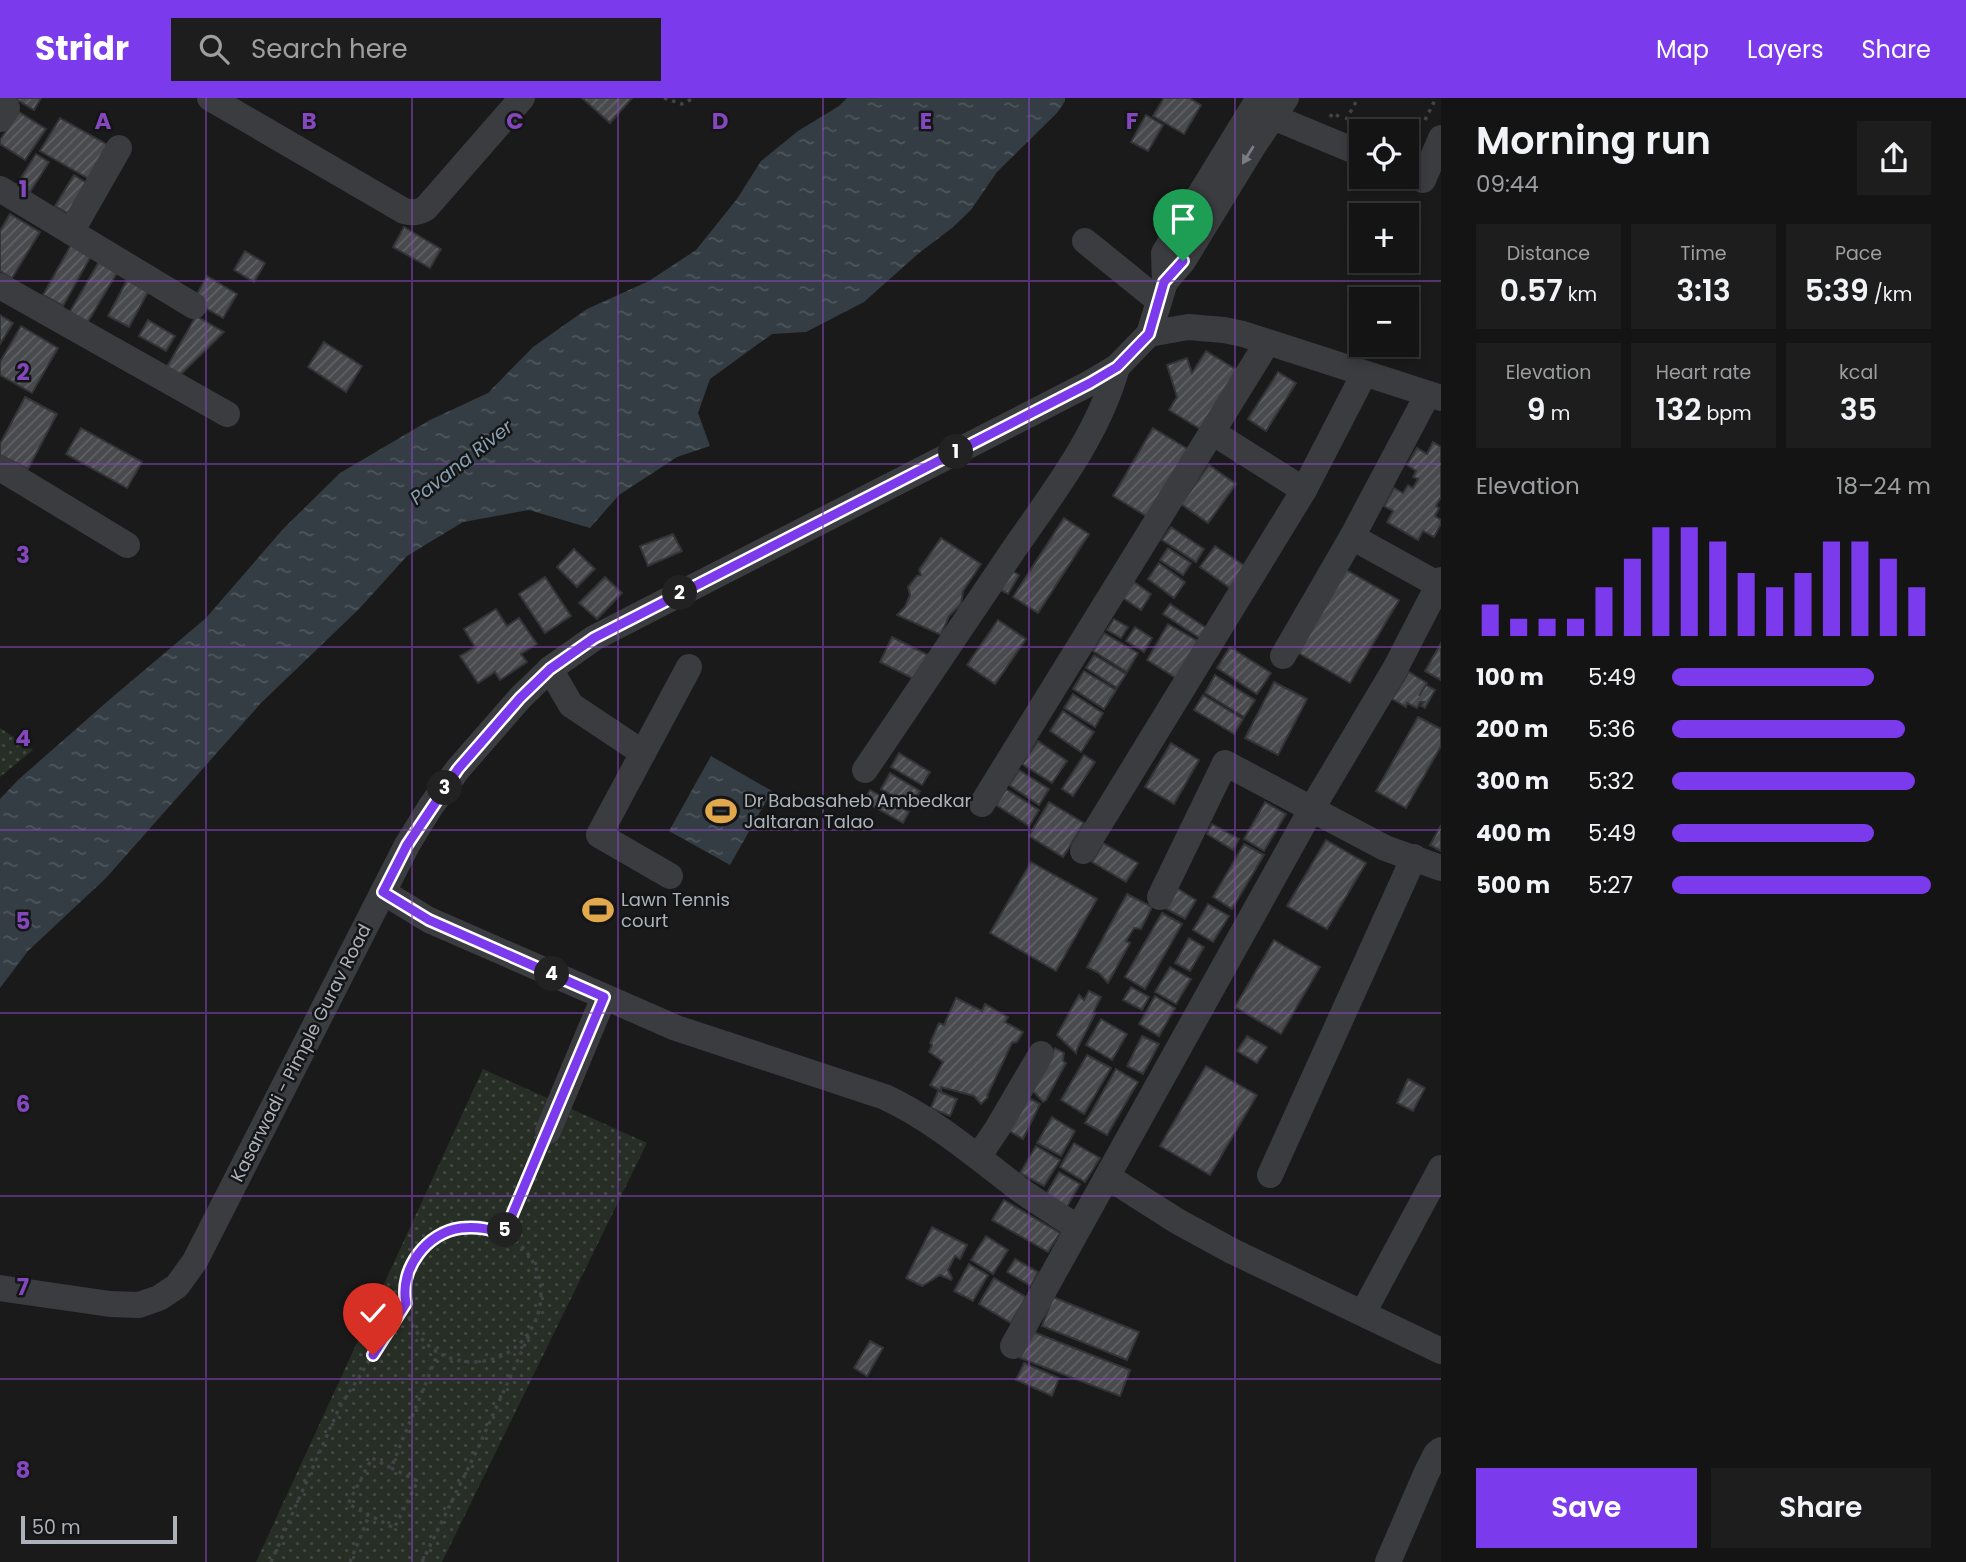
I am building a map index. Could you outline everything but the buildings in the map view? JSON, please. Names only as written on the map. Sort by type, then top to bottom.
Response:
[{"type":"street","points":[[210,98],[411,213],[426,208],[522,98]]},
{"type":"street","points":[[1273,104],[1349,147]]},
{"type":"street","name":"Kasarwadi - Pimple Gurav Road","points":[[0,1288],[110,1304],[139,1305],[159,1298],[177,1286],[195,1261],[407,845],[458,769],[520,698],[550,669],[594,638],[1117,367],[1149,334],[1162,292],[1164,253],[1273,104]]},
{"type":"street","points":[[1424,180],[1441,138]]},
{"type":"street","points":[[71,232],[119,148]]},
{"type":"street","points":[[0,189],[194,306]]},
{"type":"street","points":[[1085,240],[1162,292]]},
{"type":"street","points":[[0,286],[226,414]]},
{"type":"street","points":[[1149,334],[1188,327],[1224,330],[1434,396],[1283,656]]},
{"type":"street","points":[[982,804],[1268,342]]},
{"type":"street","points":[[865,769],[1057,487],[1102,412],[1117,367]]},
{"type":"street","points":[[1083,851],[1304,490],[1364,374]]},
{"type":"street","points":[[1212,432],[1304,490]]},
{"type":"street","points":[[0,468],[127,545]]},
{"type":"street","points":[[1013,1346],[1311,810],[1395,669],[1440,583],[1352,537]]},
{"type":"street","points":[[670,876],[599,835],[689,667]]},
{"type":"street","points":[[550,669],[571,705],[643,754]]},
{"type":"street","points":[[1160,897],[1225,763],[1385,848],[1441,868]]},
{"type":"street","points":[[1270,1175],[1414,857]]},
{"type":"street","points":[[383,892],[429,920],[676,1028],[885,1097],[911,1110],[1078,1228]]},
{"type":"street","points":[[548,1131],[604,997]]},
{"type":"street","points":[[978,1157],[998,1129],[1041,1054]]},
{"type":"street","points":[[1363,1313],[1441,1168]]},
{"type":"street","points":[[1108,1177],[1201,1234],[1441,1351]]},
{"type":"street","points":[[1388,1562],[1426,1474],[1436,1454],[1441,1450]]},
{"type":"path","points":[[663,98],[682,104],[694,98]]},
{"type":"path","points":[[1346,120],[1358,98]]},
{"type":"path","points":[[504,1234],[548,1131]]},
{"type":"path","points":[[422,1562],[533,1327],[540,1306],[540,1285],[534,1264],[521,1247],[504,1234],[482,1227],[458,1228],[437,1236],[419,1252],[408,1272],[404,1295],[408,1318],[420,1338],[438,1353],[460,1361],[481,1362],[502,1356],[520,1344],[533,1327]]},
{"type":"path","points":[[271,1562],[340,1408],[406,1303]]},
{"type":"path","points":[[391,1468],[438,1353]]},
{"type":"path","points":[[372,1458],[391,1468],[418,1482],[394,1528],[348,1504],[372,1458]]},
{"type":"path","points":[[350,1562],[369,1516]]},
{"type":"shaded area","points":[[0,728],[33,750],[0,777]]},
{"type":"shaded area","points":[[483,1069],[647,1143],[442,1562],[256,1562]]},
{"type":"water","name":"Pavana River","points":[[847,98],[1065,98],[1065,101],[1057,113],[997,172],[971,210],[864,302],[806,332],[772,334],[710,379],[698,413],[710,446],[677,457],[619,495],[590,528],[529,510],[463,522],[407,556],[359,609],[261,703],[106,878],[28,951],[0,988],[0,799],[18,780],[206,618],[283,529],[340,473],[430,420],[488,393],[533,347],[587,309],[649,281],[696,250],[737,199],[761,161],[798,131],[839,106]]},
{"type":"water","name":"Dr Babasaheb Ambedkar Jaltaran Talao","points":[[711,756],[772,791],[730,865],[669,831]]},
{"type":"place","name":"Dr Babasaheb Ambedkar Jaltaran Talao","points":[[721,811]]},
{"type":"place","name":"Lawn Tennis court","points":[[598,910]]},
{"type":"route","points":[[373,1355],[406,1303],[404,1295],[408,1272],[419,1252],[437,1236],[458,1228],[482,1227],[504,1234],[604,997],[429,920],[383,892],[407,845],[458,769],[520,698],[550,669],[594,638],[1117,367],[1149,334],[1164,282],[1183,261]]}]
